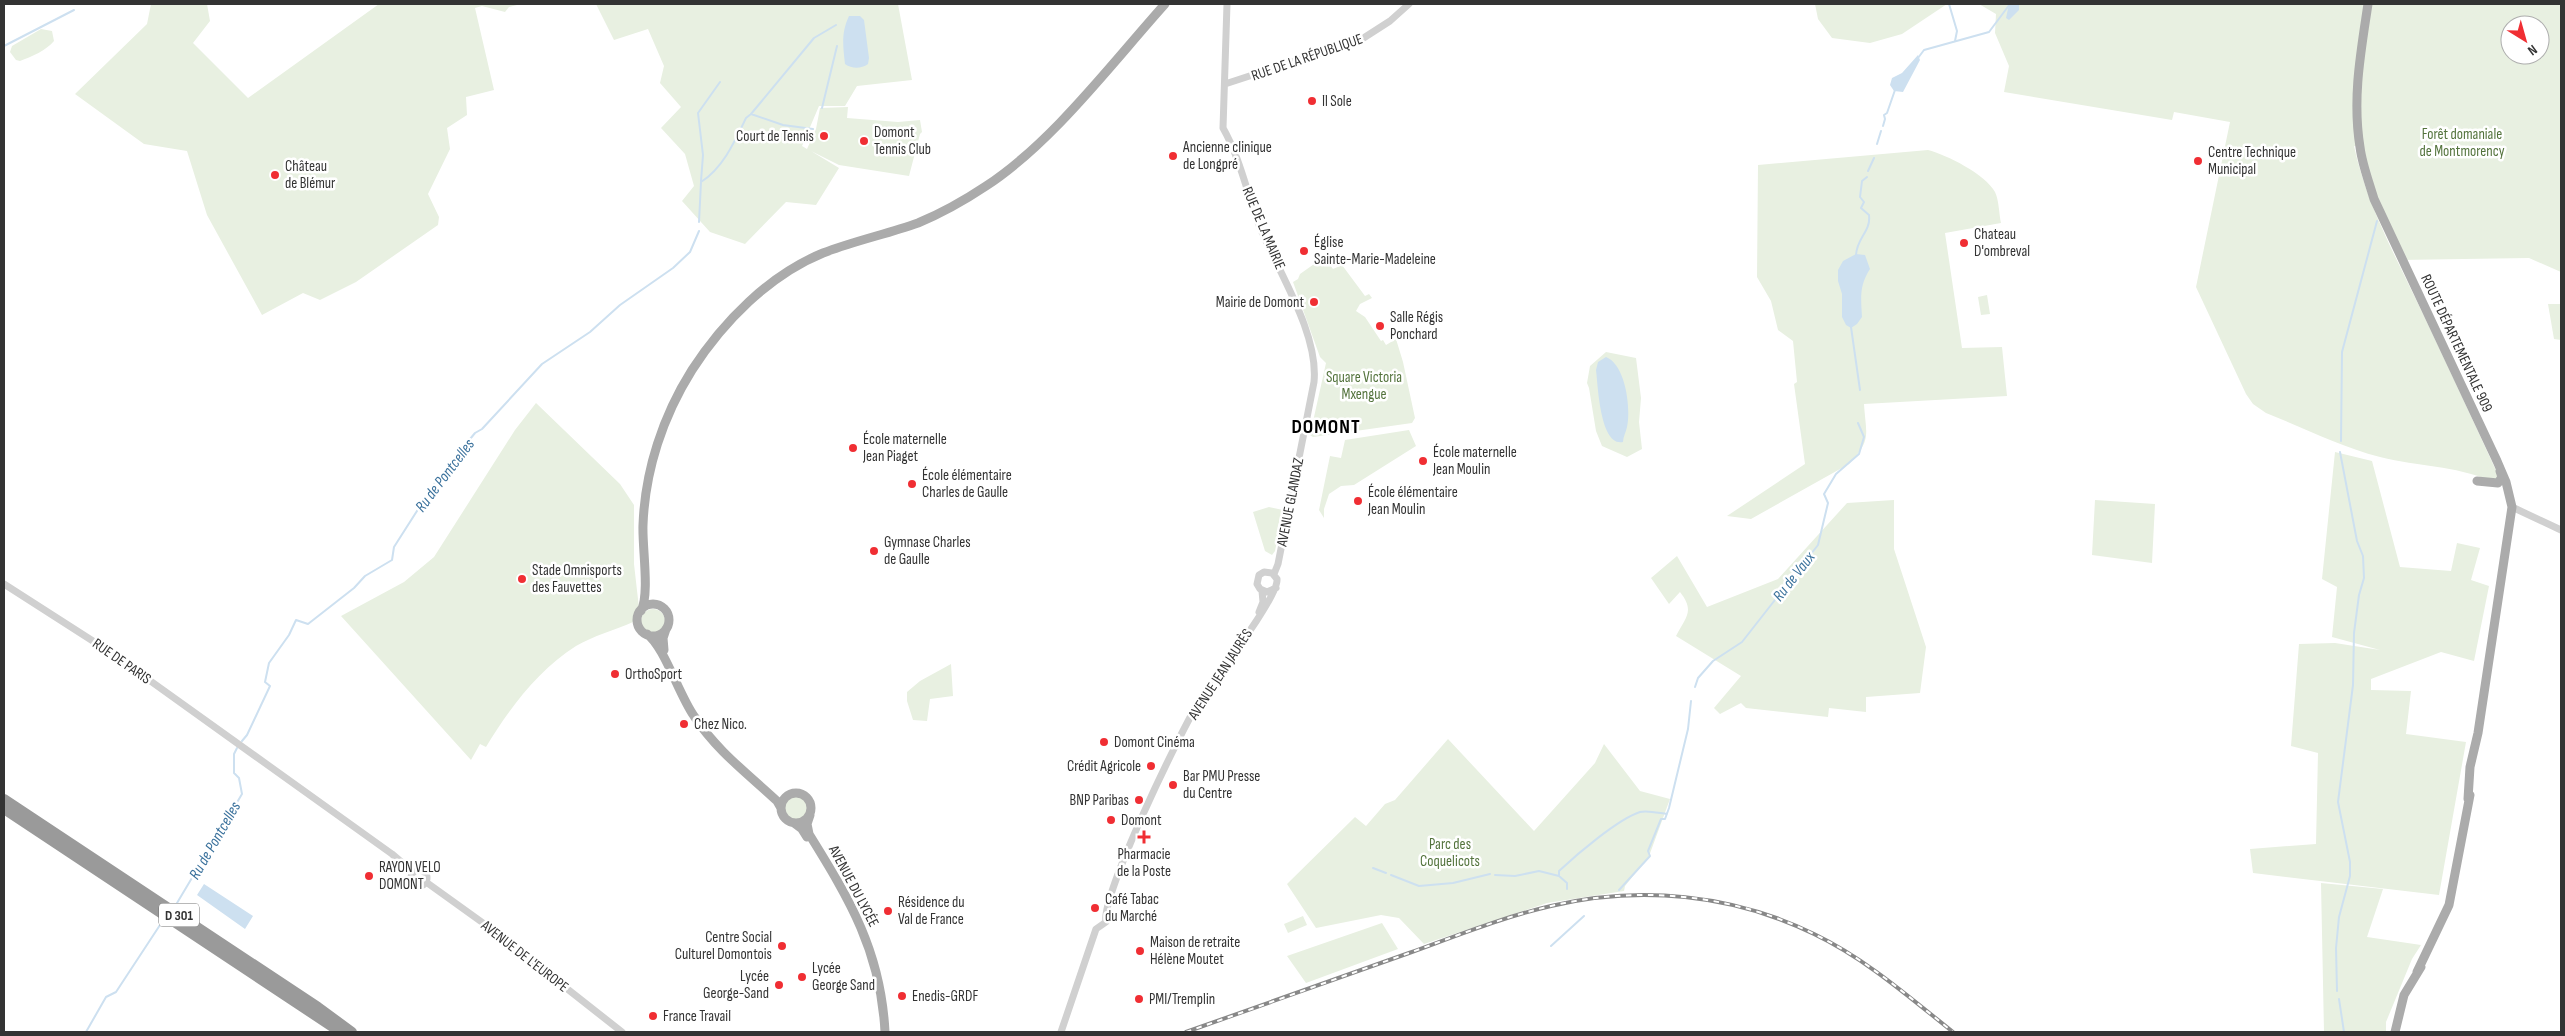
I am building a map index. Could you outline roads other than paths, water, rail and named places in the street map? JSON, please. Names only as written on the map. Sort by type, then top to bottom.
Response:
[{"type":"highway","name":"D 301","points":[[4,799],[318,1007],[352,1032]]},
{"type":"highway","name":"D 301","points":[[4,809],[340,1032]]},
{"type":"main road","points":[[761,787],[778,795],[788,795],[796,792],[807,797],[811,804],[810,814],[802,822],[794,823],[784,818],[777,801],[761,787],[718,746],[693,715],[677,688],[659,647],[638,624],[644,605],[645,583],[642,546],[644,509],[653,460],[674,403],[704,354],[743,308],[779,279],[822,254],[896,230],[970,190],[1038,144],[1164,4]]},
{"type":"main road","name":"ROUTE DÉPARTEMENTALE 909","points":[[2368,4],[2357,78],[2358,133],[2362,158],[2374,199],[2497,461],[2508,488],[2512,507],[2478,733],[2470,767],[2468,799],[2455,883],[2442,923],[2404,995],[2397,1032]]},
{"type":"main road","points":[[2477,481],[2495,484],[2500,481],[2502,477],[2497,461]]},
{"type":"main road","points":[[645,583],[652,601],[668,613],[669,623],[662,643],[672,670],[691,707],[718,746]]},
{"type":"main road","points":[[641,611],[648,606],[657,605]]},
{"type":"main road","points":[[647,634],[656,636],[666,628]]},
{"type":"main road","points":[[781,808],[783,800],[788,795]]},
{"type":"main road","name":"AVENUE DU LYCÉE","points":[[810,814],[807,824],[809,834],[846,894],[869,944],[881,993],[884,1032]]},
{"type":"main road","name":"AVENUE DU LYCÉE","points":[[794,823],[803,830],[828,870],[858,928],[874,979],[884,1032]]},
{"type":"street","name":"RUE DE LA MAIRIE","points":[[1227,4],[1223,128],[1232,144],[1261,228],[1280,264],[1297,308],[1314,356],[1315,371]]},
{"type":"street","name":"RUE DE LA RÉPUBLIQUE","points":[[1225,84],[1362,39],[1390,21],[1409,4]]},
{"type":"street","name":"AVENUE GLANDAZ","points":[[1274,574],[1278,564],[1315,371]]},
{"type":"street","points":[[2512,507],[2561,530]]},
{"type":"street","points":[[1268,572],[1274,574],[1278,582],[1276,588],[1270,592],[1262,591],[1257,584],[1259,575],[1268,572]]},
{"type":"street","name":"RUE DE PARIS","points":[[4,584],[110,652],[413,872]]},
{"type":"street","name":"AVENUE JEAN JAURÈS","points":[[1061,1032],[1096,929],[1106,922],[1104,914],[1119,871],[1179,740],[1200,701],[1267,606],[1276,588]]},
{"type":"street","name":"AVENUE JEAN JAURÈS","points":[[1257,618],[1263,602],[1262,591]]},
{"type":"street","points":[[417,870],[425,872],[427,876],[426,882],[420,886],[415,886],[410,879],[413,872],[417,870]]},
{"type":"street","name":"AVENUE DE L'EUROPE","points":[[426,882],[490,928],[622,1032]]},
{"type":"water","points":[[2009,4],[2019,4],[2019,10],[2009,20],[2006,18]]},
{"type":"water","points":[[849,16],[860,16],[864,20],[869,58],[868,64],[859,68],[845,64],[843,45],[846,22]]},
{"type":"water","points":[[1918,55],[1920,60],[1903,92],[1894,91],[1890,85],[1892,78],[1902,73]]},
{"type":"water","points":[[1856,254],[1865,255],[1870,269],[1862,287],[1862,317],[1851,328],[1846,325],[1842,317],[1842,294],[1838,281],[1838,270],[1843,261]]},
{"type":"water","points":[[1606,357],[1618,369],[1625,388],[1628,419],[1623,442],[1615,441],[1609,435],[1599,401],[1596,370],[1598,362]]},
{"type":"water","points":[[204,884],[253,916],[245,929],[197,895]]},
{"type":"waterway","points":[[1949,4],[1957,31],[1955,41]]},
{"type":"waterway","name":"Ru de Vaux","points":[[1918,58],[1924,50],[1989,32],[2010,4]]},
{"type":"waterway","points":[[4,46],[74,10]]},
{"type":"waterway","points":[[751,114],[814,38],[836,25]]},
{"type":"waterway","name":"Ru de Pontcelles","points":[[822,108],[837,46]]},
{"type":"waterway","name":"Ru de Pontcelles","points":[[701,181],[703,155],[698,113],[720,82]]},
{"type":"waterway","name":"Ru de Vaux","points":[[1883,126],[1884,115],[1887,113],[1895,90]]},
{"type":"waterway","name":"Ru de Pontcelles","points":[[699,222],[701,182],[722,162],[733,145],[746,118],[751,114],[783,125],[813,129]]},
{"type":"waterway","name":"Ru de Vaux","points":[[1877,144],[1881,131]]},
{"type":"waterway","name":"Ru de Vaux","points":[[1868,171],[1874,158]]},
{"type":"waterway","name":"Ru de Vaux","points":[[1856,255],[1869,221],[1869,215],[1861,208],[1864,202],[1860,197],[1862,181],[1867,177]]},
{"type":"waterway","points":[[2341,441],[2342,352],[2377,221]]},
{"type":"waterway","name":"Ru de Pontcelles","points":[[242,741],[247,735],[270,686],[265,682],[269,663],[289,635],[296,620],[308,624],[354,588],[365,576],[392,560],[394,547],[438,478],[475,433],[482,429],[542,364],[590,332],[620,305],[673,268],[690,252],[699,231]]},
{"type":"waterway","name":"Ru de Vaux","points":[[1851,327],[1860,390]]},
{"type":"waterway","name":"Ru de Vaux","points":[[1695,687],[1698,678],[1713,661],[1742,642],[1818,545],[1828,503],[1824,494],[1836,474],[1859,454],[1864,437],[1858,423]]},
{"type":"waterway","points":[[2337,991],[2336,948],[2339,917],[2350,876],[2350,862],[2338,802],[2353,685],[2354,633],[2359,595],[2364,578],[2363,556],[2357,541],[2340,452]]},
{"type":"waterway","name":"Ru de Vaux","points":[[1619,890],[1650,856],[1648,851],[1661,819],[1665,819],[1688,729],[1691,701]]},
{"type":"waterway","name":"Ru de Pontcelles","points":[[177,903],[242,794],[239,778],[234,773],[234,754],[237,748]]},
{"type":"waterway","points":[[1567,889],[1567,883],[1559,876],[1559,871],[1598,838],[1620,822],[1640,812],[1650,811],[1667,814]]},
{"type":"waterway","points":[[1373,868],[1386,873]]},
{"type":"waterway","points":[[1495,875],[1515,876],[1539,871],[1559,876]]},
{"type":"waterway","points":[[1391,875],[1419,886],[1453,883],[1490,874]]},
{"type":"waterway","name":"Ru de Vaux","points":[[1551,946],[1584,916]]},
{"type":"waterway","name":"Ru de Pontcelles","points":[[86,1032],[106,997],[116,992],[160,925]]},
{"type":"waterway","points":[[2339,999],[2344,1032]]},
{"type":"railway","points":[[1186,1032],[1515,916],[1551,906],[1584,900],[1652,895],[1718,902],[1783,920],[1814,934],[1869,967],[1953,1032]]},
{"type":"place","name":"Il Sole","points":[[1312,101]]},
{"type":"place","name":"Court de Tennis","points":[[824,136]]},
{"type":"place","name":"Domont Tennis Club","points":[[864,141]]},
{"type":"place","name":"Ancienne clinique de Longpré","points":[[1173,156]]},
{"type":"place","name":"Centre Technique Municipal","points":[[2198,161]]},
{"type":"place","name":"Château de Blémur","points":[[275,175]]},
{"type":"place","name":"Chateau D'ombreval","points":[[1964,243]]},
{"type":"place","name":"Église Sainte-Marie-Madeleine","points":[[1304,251]]},
{"type":"place","name":"Mairie de Domont","points":[[1314,302]]},
{"type":"place","name":"Salle Régis Ponchard","points":[[1380,326]]},
{"type":"place","name":"École maternelle Jean Piaget","points":[[853,448]]},
{"type":"place","name":"École maternelle Jean Moulin","points":[[1423,461]]},
{"type":"place","name":"École élémentaire Charles de Gaulle","points":[[912,484]]},
{"type":"place","name":"École élémentaire Jean Moulin","points":[[1358,501]]},
{"type":"place","name":"Gymnase Charles de Gaulle","points":[[874,551]]},
{"type":"place","name":"Stade Omnisports des Fauvettes","points":[[522,579]]},
{"type":"place","name":"OrthoSport","points":[[615,674]]},
{"type":"place","name":"Chez Nico.","points":[[684,724]]},
{"type":"place","name":"Domont Cinéma","points":[[1104,742]]},
{"type":"place","name":"Crédit Agricole","points":[[1151,766]]},
{"type":"place","name":"Bar PMU Presse du Centre","points":[[1173,785]]},
{"type":"place","name":"BNP Paribas","points":[[1139,800]]},
{"type":"place","name":"Domont","points":[[1111,820]]},
{"type":"place","name":"Pharmacie de la Poste","points":[[1144,837]]},
{"type":"place","name":"RAYON VELO DOMONT","points":[[369,876]]},
{"type":"place","name":"Café Tabac du Marché","points":[[1095,908]]},
{"type":"place","name":"Résidence du Val de France","points":[[888,911]]},
{"type":"place","name":"Centre Social Culturel Domontois","points":[[782,946]]},
{"type":"place","name":"Maison de retraite Hélène Moutet","points":[[1140,951]]},
{"type":"place","name":"Lycée George Sand","points":[[802,977]]},
{"type":"place","name":"Lycée George-Sand","points":[[779,985]]},
{"type":"place","name":"Enedis-GRDF","points":[[902,996]]},
{"type":"place","name":"PMI/Tremplin","points":[[1139,999]]},
{"type":"place","name":"France Travail","points":[[653,1016]]},
{"type":"district","name":"DOMONT","points":[[1326,426]]},
{"type":"park label","name":"Forêt domaniale de Montmorency","points":[[2462,142]]},
{"type":"park label","name":"Square Victoria Mxengue","points":[[1364,386]]},
{"type":"park label","name":"Parc des Coquelicots","points":[[1450,852]]}]
